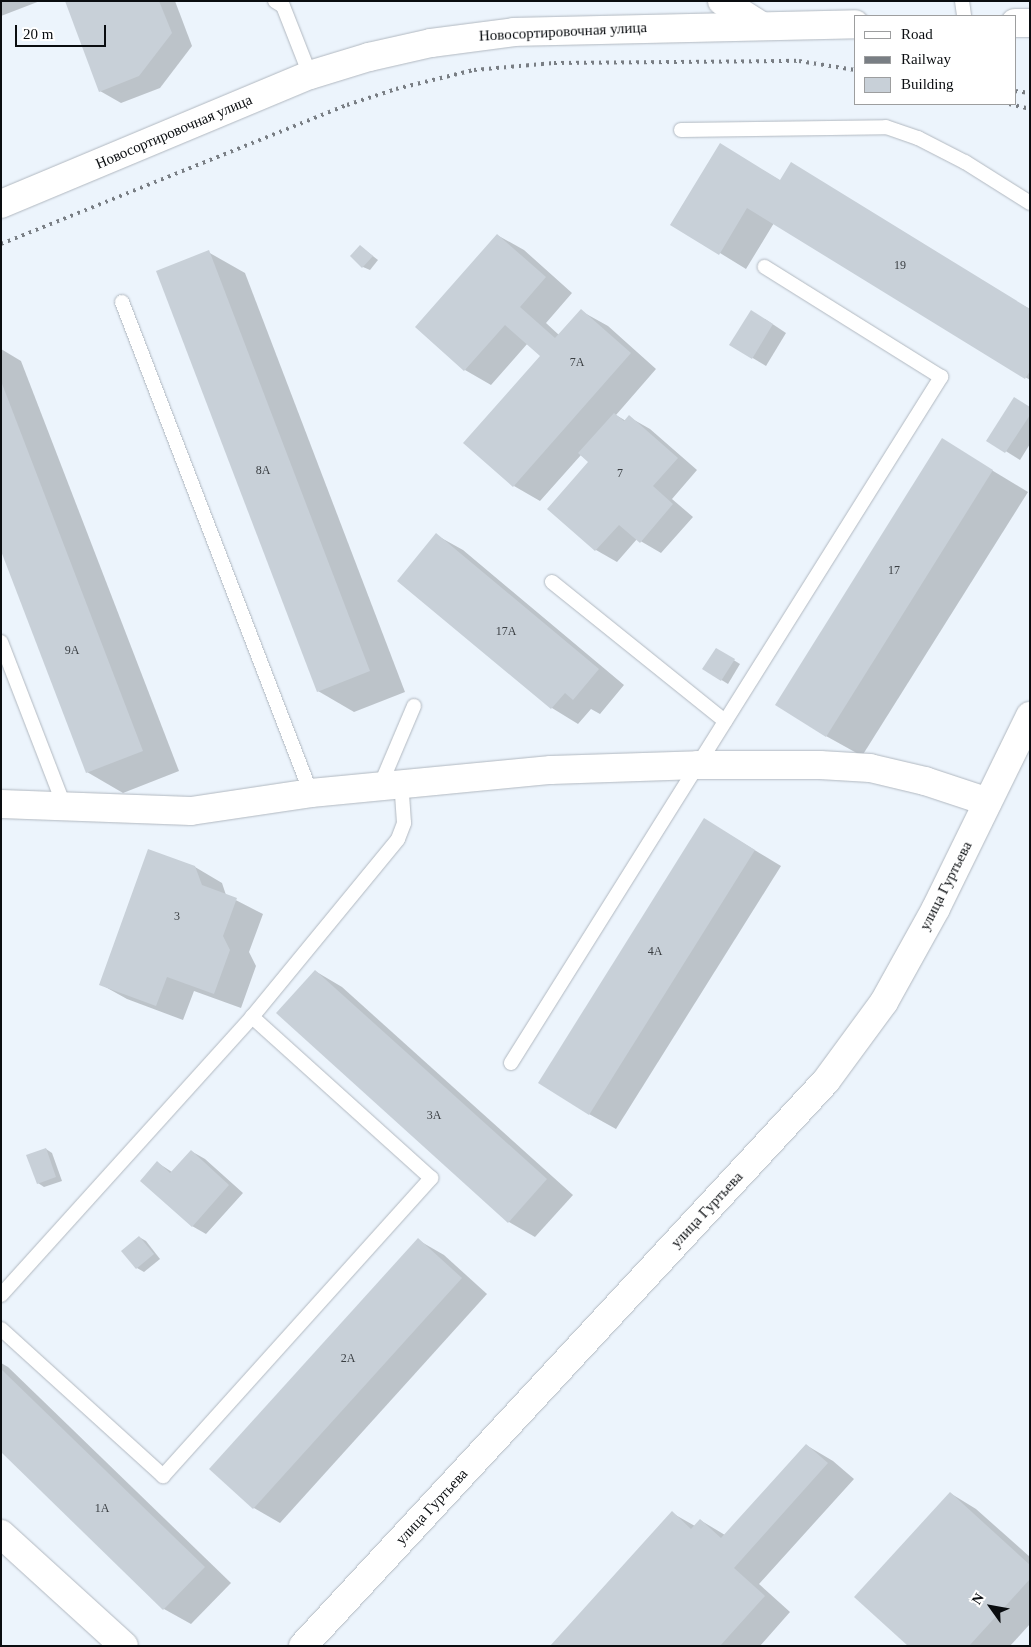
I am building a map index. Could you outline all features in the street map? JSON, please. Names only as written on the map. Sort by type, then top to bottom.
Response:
[{"type":"street","points":[[722,1],[760,25]]},
{"type":"street","points":[[1016,23],[1030,23]]},
{"type":"street","name":"Новосортировочная улица","points":[[1,204],[310,75],[369,57],[431,42],[514,32],[854,24]]},
{"type":"street","name":"улица Гуртьева","points":[[303,1646],[826,1081],[884,1002],[936,908],[1030,716]]},
{"type":"street","points":[[1,804],[65,808],[190,811],[311,793],[551,770],[698,765],[820,765],[870,768],[925,781],[988,802]]},
{"type":"street","points":[[1,1534],[124,1646]]},
{"type":"lane","points":[[962,1],[964,15]]},
{"type":"lane","points":[[281,3],[310,75]]},
{"type":"lane","points":[[681,130],[886,127],[918,138],[965,162],[1030,203]]},
{"type":"lane","points":[[511,1063],[941,377],[765,267]]},
{"type":"lane","points":[[122,302],[311,793]]},
{"type":"lane","points":[[552,582],[725,721]]},
{"type":"lane","points":[[1,642],[65,808]]},
{"type":"lane","points":[[1,1295],[252,1017],[398,839],[404,823],[390,785],[414,706]]},
{"type":"lane","points":[[1,1329],[163,1476],[431,1178],[252,1017]]},
{"type":"building","points":[[65,1],[159,1],[172,33],[139,76],[99,92]]},
{"type":"building","points":[[720,143],[780,180],[791,162],[1030,309],[1030,371],[1025,379],[747,208],[719,255],[670,225]]},
{"type":"building","points":[[497,234],[546,277],[520,307],[555,338],[581,309],[631,353],[513,487],[463,443],[540,356],[505,325],[464,371],[415,327]]},
{"type":"building","points":[[360,245],[373,256],[362,268],[350,256]]},
{"type":"building","points":[[209,250],[370,671],[317,692],[156,271]]},
{"type":"building","points":[[751,310],[773,324],[752,359],[729,345]]},
{"type":"building","points":[[1,381],[143,751],[86,773],[1,551]]},
{"type":"building","points":[[1014,397],[1030,407],[1030,415],[1005,453],[986,441]]},
{"type":"building","points":[[614,413],[624,421],[629,415],[678,458],[653,486],[673,504],[640,543],[619,525],[595,551],[547,509],[588,462],[578,453]]},
{"type":"building","points":[[942,438],[993,470],[826,737],[775,705]]},
{"type":"building","points":[[436,533],[599,669],[573,700],[565,693],[551,709],[397,581]]},
{"type":"building","points":[[716,648],[735,659],[721,681],[702,669]]},
{"type":"building","points":[[704,818],[755,850],[589,1115],[538,1083]]},
{"type":"building","points":[[148,849],[195,866],[202,885],[237,898],[223,936],[230,950],[214,994],[167,977],[156,1006],[99,985]]},
{"type":"building","points":[[315,970],[547,1179],[508,1223],[276,1013]]},
{"type":"building","points":[[46,1148],[56,1177],[37,1184],[26,1155]]},
{"type":"building","points":[[191,1150],[229,1185],[192,1227],[140,1181],[157,1161],[170,1173]]},
{"type":"building","points":[[139,1236],[154,1254],[136,1269],[121,1251]]},
{"type":"building","points":[[418,1238],[462,1278],[253,1509],[209,1469]]},
{"type":"building","points":[[1,1369],[205,1567],[163,1610],[1,1452]]},
{"type":"building","points":[[806,1444],[828,1463],[734,1568],[765,1596],[720,1646],[550,1646],[672,1511],[691,1529],[700,1519],[721,1538]]},
{"type":"building","points":[[950,1492],[1030,1565],[1030,1579],[969,1646],[908,1646],[854,1597]]},
{"type":"railway","points":[[1,244],[347,105],[396,89],[474,70],[554,63],[799,61],[854,70]]},
{"type":"railway","points":[[1016,91],[1030,93]]},
{"type":"railway","points":[[1013,105],[1030,109]]}]
